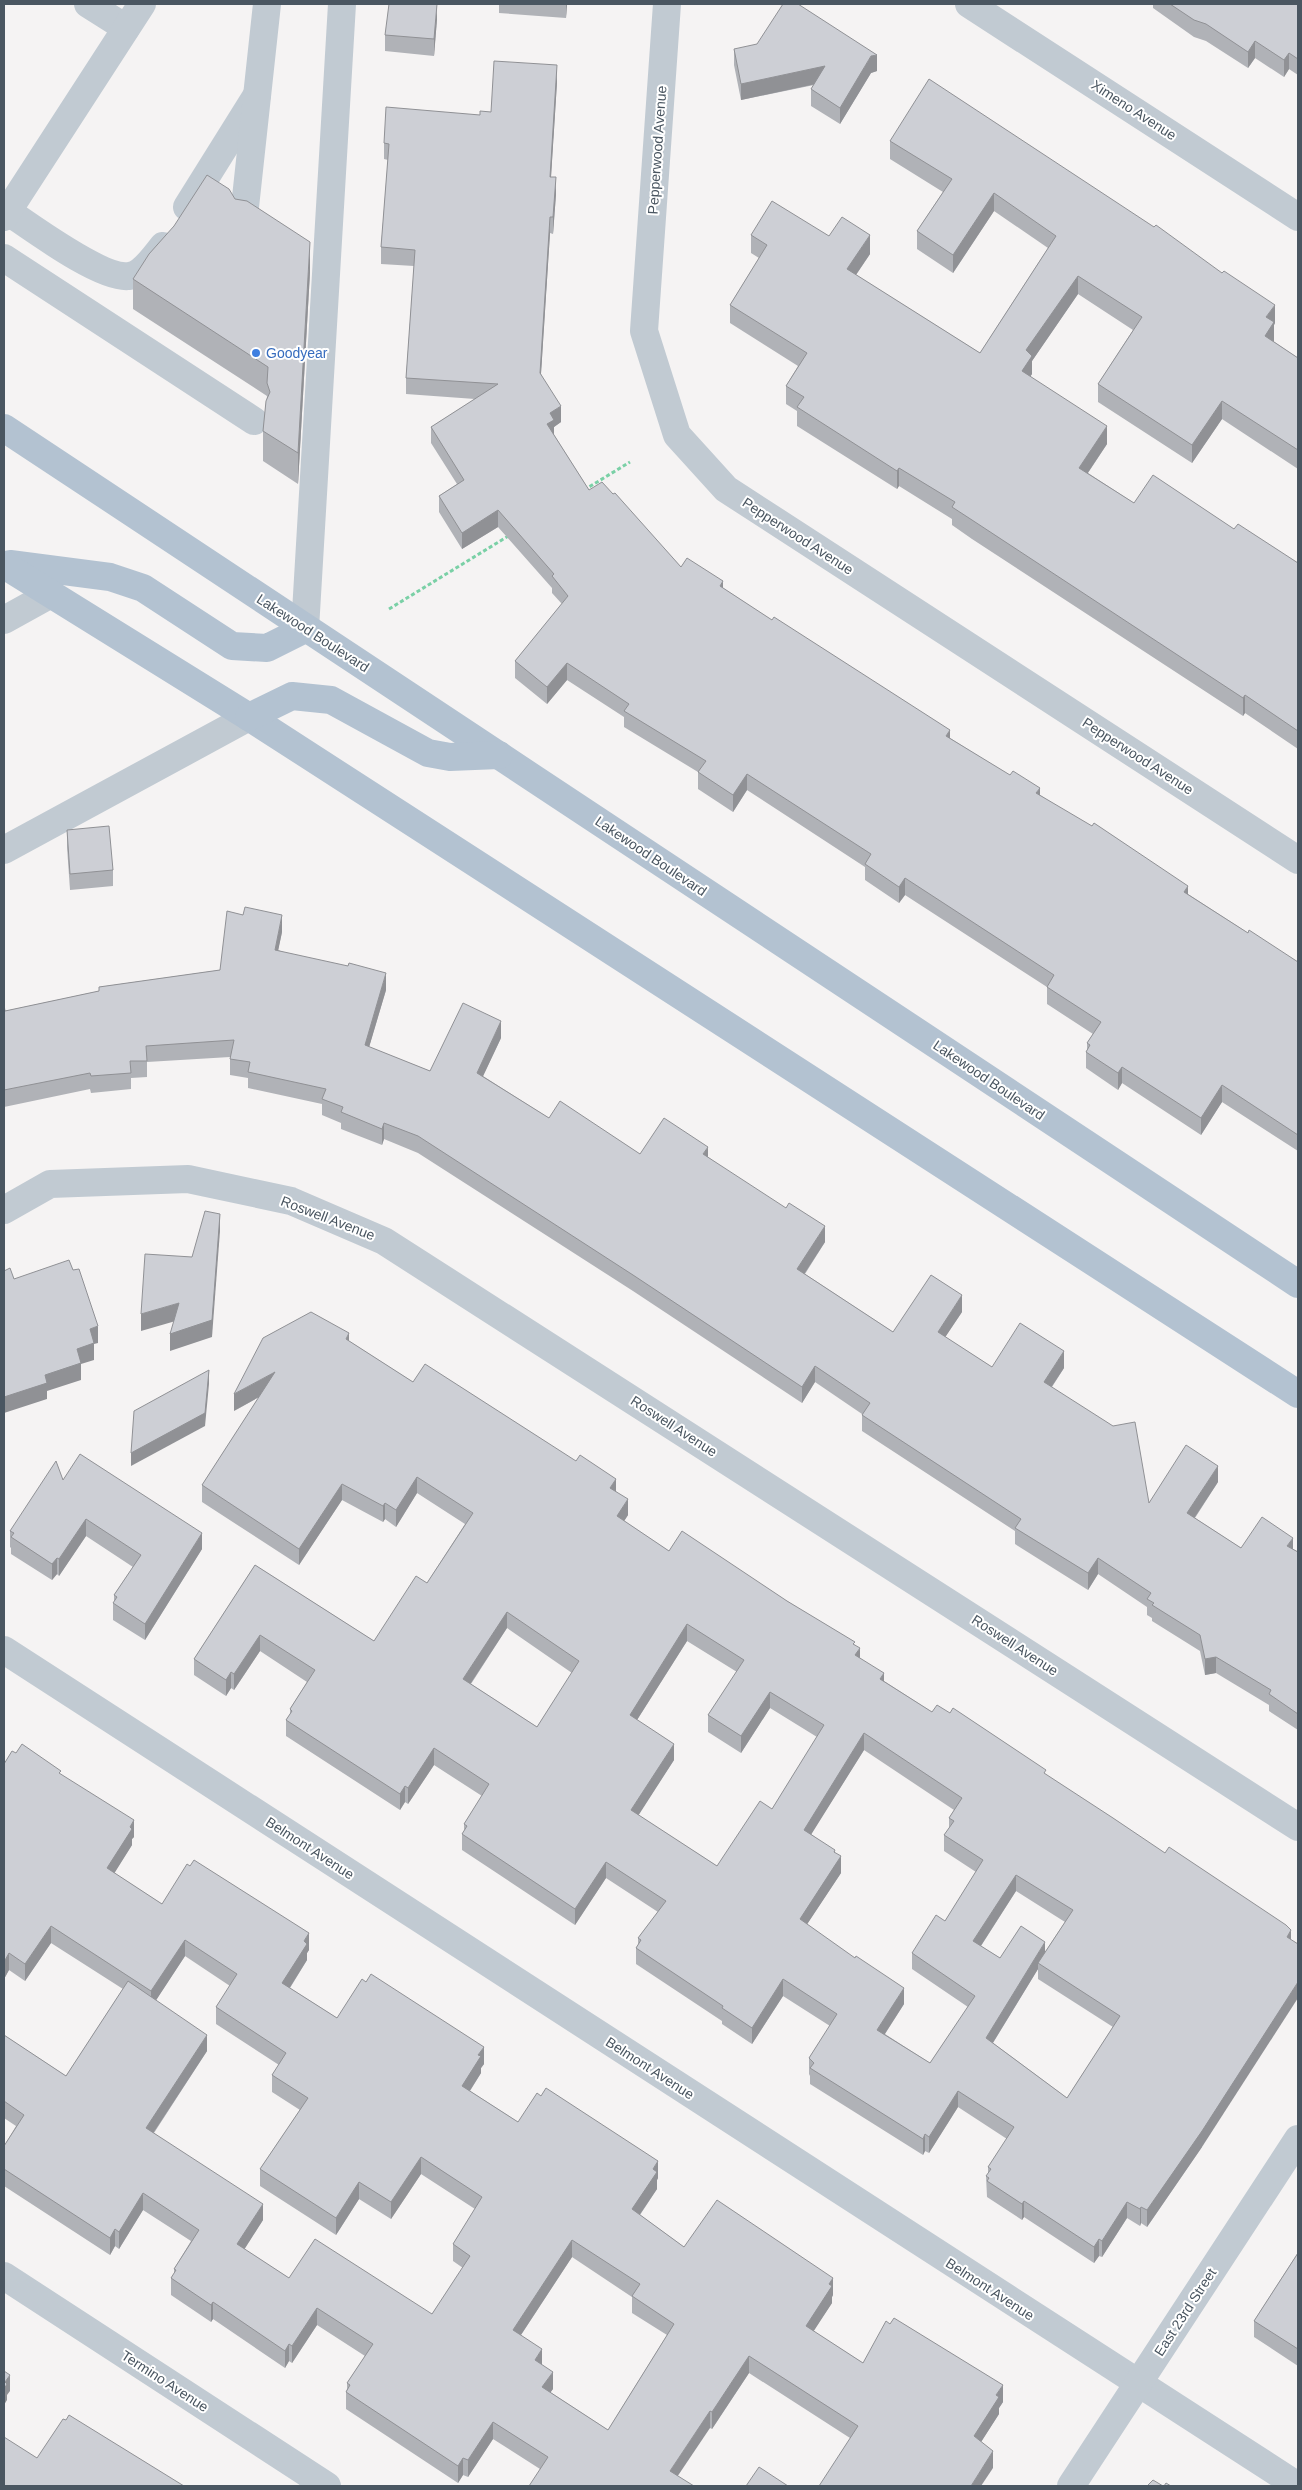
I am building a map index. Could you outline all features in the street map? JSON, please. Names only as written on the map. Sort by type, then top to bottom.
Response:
[{"type":"main road","name":"Lakewood Boulevard","points":[[4,428],[305,629],[499,755],[1298,1284]]},
{"type":"main road","points":[[4,564],[110,577],[142,588],[232,646],[267,648],[305,629]]},
{"type":"main road","points":[[4,564],[249,717],[1298,1394]]},
{"type":"main road","points":[[249,717],[292,696],[331,700],[428,753],[450,757],[499,755]]},
{"type":"street","points":[[88,4],[126,28]]},
{"type":"street","points":[[142,4],[6,214],[94,266],[118,276],[130,276],[144,268],[161,248],[257,95]]},
{"type":"street","points":[[244,216],[267,4]]},
{"type":"street","points":[[305,629],[342,4]]},
{"type":"street","name":"Pepperwood Avenue","points":[[667,4],[644,331],[677,435],[726,489],[1298,860]]},
{"type":"street","name":"Ximeno Avenue","points":[[969,4],[1298,217]]},
{"type":"street","points":[[4,258],[254,421]]},
{"type":"street","points":[[4,620],[51,594]]},
{"type":"street","points":[[4,850],[249,717]]},
{"type":"street","name":"Roswell Avenue","points":[[4,1210],[50,1184],[188,1179],[291,1201],[384,1241],[1298,1827]]},
{"type":"street","name":"Belmont Avenue","points":[[4,1650],[1138,2385],[1298,2486]]},
{"type":"street","name":"East 23rd Street","points":[[1072,2486],[1298,2139]]},
{"type":"street","name":"Termino Avenue","points":[[4,2276],[327,2486]]},
{"type":"path","points":[[580,492],[630,462]]},
{"type":"path","points":[[389,609],[514,533]]},
{"type":"building","points":[[389,4],[437,4],[434,39],[385,35]]},
{"type":"building","points":[[783,4],[798,4],[877,55],[871,56],[840,108],[811,89],[825,66],[741,84],[734,49],[757,44]]},
{"type":"building","points":[[1170,4],[1298,4],[1298,59],[1289,53],[1284,60],[1255,41],[1248,52],[1206,24],[1194,20]]},
{"type":"building","points":[[494,61],[557,65],[550,177],[556,177],[553,217],[550,217],[540,373],[561,406],[550,413],[554,420],[547,424],[589,490],[602,482],[613,494],[615,493],[681,567],[687,558],[723,581],[720,586],[772,620],[774,617],[950,730],[946,736],[1010,775],[1013,771],[1040,788],[1036,793],[1092,826],[1094,823],[1188,886],[1184,892],[1248,933],[1249,930],[1298,962],[1298,1135],[1222,1085],[1201,1118],[1122,1067],[1118,1073],[1086,1052],[1090,1045],[1087,1043],[1101,1022],[1047,987],[1054,975],[905,878],[899,887],[865,864],[871,854],[747,774],[733,795],[698,772],[706,761],[624,711],[629,704],[567,663],[547,687],[515,661],[568,596],[552,576],[554,574],[498,510],[462,533],[439,496],[464,480],[431,427],[498,384],[406,378],[415,250],[381,247],[389,144],[384,143],[386,107],[480,115],[480,111],[491,112]]},
{"type":"building","points":[[929,79],[1154,227],[1156,225],[1222,273],[1224,271],[1275,305],[1266,317],[1274,322],[1265,336],[1298,358],[1298,450],[1222,401],[1192,445],[1098,384],[1142,317],[1078,276],[1026,350],[1032,356],[1022,371],[1107,426],[1079,468],[1134,503],[1153,475],[1234,529],[1238,524],[1298,563],[1298,731],[1245,695],[1243,698],[952,507],[955,502],[899,468],[897,471],[797,407],[804,397],[786,386],[807,353],[730,305],[767,245],[751,235],[772,201],[829,236],[842,217],[870,235],[847,269],[980,353],[1056,236],[994,193],[953,255],[917,231],[952,179],[890,141]]},
{"type":"building","name":"Goodyear","points":[[207,175],[229,189],[235,199],[247,201],[310,242],[298,453],[263,431],[266,401],[270,392],[267,383],[268,367],[133,279],[149,254],[174,226]]},
{"type":"building","points":[[109,826],[113,870],[70,874],[67,830]]},
{"type":"building","points":[[245,907],[282,915],[275,950],[348,966],[349,963],[386,973],[365,1045],[430,1071],[463,1003],[501,1021],[477,1073],[549,1118],[560,1101],[640,1154],[664,1118],[708,1147],[703,1154],[786,1208],[789,1203],[825,1226],[797,1269],[893,1332],[931,1275],[962,1295],[938,1332],[992,1367],[1020,1323],[1064,1351],[1044,1382],[1113,1426],[1135,1422],[1149,1503],[1186,1445],[1218,1466],[1187,1513],[1241,1548],[1262,1517],[1293,1538],[1287,1546],[1298,1552],[1298,1714],[1269,1694],[1271,1690],[1216,1657],[1205,1659],[1200,1635],[1152,1605],[1154,1603],[1147,1599],[1151,1593],[1098,1558],[1088,1573],[1015,1528],[1021,1519],[862,1415],[870,1403],[815,1366],[802,1387],[418,1136],[384,1123],[382,1129],[341,1112],[343,1107],[322,1099],[326,1089],[248,1072],[250,1062],[230,1059],[234,1040],[146,1046],[147,1061],[130,1061],[131,1073],[91,1076],[90,1073],[4,1090],[4,1005],[5,1011],[99,991],[99,987],[220,970],[227,911],[243,915]]},
{"type":"building","points":[[205,1211],[220,1214],[212,1320],[170,1334],[179,1303],[141,1314],[145,1254],[192,1257]]},
{"type":"building","points":[[69,1260],[73,1270],[79,1269],[98,1326],[90,1329],[94,1343],[77,1349],[81,1363],[45,1375],[47,1383],[4,1397],[4,1271],[10,1268],[14,1279]]},
{"type":"building","points":[[311,1312],[349,1333],[346,1339],[413,1382],[425,1364],[576,1461],[580,1455],[616,1479],[610,1488],[628,1499],[617,1516],[669,1551],[682,1531],[787,1601],[855,1642],[853,1644],[860,1648],[855,1655],[884,1673],[880,1679],[932,1712],[937,1705],[950,1713],[953,1708],[1046,1770],[1044,1773],[1165,1853],[1169,1847],[1286,1925],[1291,1930],[1287,1937],[1298,1944],[1298,1982],[1202,2131],[1147,2210],[1141,2207],[1140,2209],[1127,2202],[1102,2241],[1099,2239],[1094,2247],[1024,2201],[1022,2204],[987,2181],[989,2178],[986,2176],[991,2169],[988,2167],[1014,2127],[958,2091],[929,2137],[925,2134],[923,2139],[810,2068],[814,2063],[809,2058],[837,2014],[783,1979],[752,2028],[722,2008],[723,2006],[636,1948],[641,1940],[638,1938],[666,1901],[606,1862],[575,1909],[462,1834],[467,1826],[464,1824],[489,1784],[434,1748],[408,1788],[405,1786],[400,1794],[286,1720],[292,1711],[290,1709],[315,1670],[260,1635],[234,1674],[231,1672],[226,1680],[194,1659],[255,1565],[374,1641],[416,1576],[427,1583],[473,1513],[417,1477],[396,1510],[385,1503],[383,1506],[342,1484],[299,1549],[202,1485],[275,1372],[234,1394],[263,1338]],"holes":[[[507,1612],[579,1661],[537,1727],[463,1679]],[[687,1624],[744,1660],[708,1715],[741,1736],[770,1692],[824,1725],[772,1809],[760,1801],[717,1866],[631,1810],[674,1744],[630,1715]],[[864,1733],[962,1798],[949,1818],[954,1821],[944,1835],[983,1860],[945,1921],[936,1915],[912,1953],[975,1996],[930,2063],[877,2030],[904,1988],[856,1956],[855,1958],[800,1919],[841,1856],[804,1830]],[[1016,1875],[1073,1910],[1038,1963],[1120,2016],[1067,2098],[986,2038],[1045,1942],[1021,1926],[1000,1958],[973,1941]]]},
{"type":"building","points":[[209,1370],[205,1413],[131,1453],[134,1411]]},
{"type":"building","points":[[80,1454],[202,1533],[145,1624],[113,1603],[117,1597],[114,1595],[141,1555],[86,1519],[59,1559],[57,1558],[52,1564],[11,1537],[14,1533],[10,1531],[56,1461],[63,1480]]},
{"type":"building","points":[[22,1744],[61,1771],[59,1773],[134,1820],[130,1827],[132,1829],[107,1868],[162,1904],[187,1864],[190,1866],[194,1860],[309,1933],[304,1941],[307,1944],[282,1983],[337,2018],[362,1979],[366,1982],[371,1974],[484,2047],[478,2055],[481,2056],[462,2086],[518,2122],[537,2093],[541,2096],[546,2088],[658,2161],[653,2169],[657,2172],[632,2209],[684,2247],[717,2200],[833,2278],[829,2284],[832,2286],[806,2326],[863,2363],[886,2321],[890,2324],[894,2318],[1003,2385],[996,2395],[999,2397],[974,2436],[993,2451],[971,2486],[819,2486],[858,2426],[749,2356],[670,2471],[694,2486],[529,2486],[548,2457],[493,2422],[468,2460],[463,2458],[458,2466],[346,2392],[350,2385],[347,2383],[373,2344],[317,2308],[292,2346],[289,2344],[285,2351],[213,2302],[211,2305],[171,2278],[176,2270],[174,2269],[199,2230],[143,2193],[119,2232],[115,2229],[110,2238],[4,2169],[4,2146],[24,2115],[4,2101],[4,2035],[66,2076],[128,1981],[207,2035],[146,2128],[263,2204],[237,2244],[289,2278],[315,2239],[432,2314],[470,2256],[453,2244],[482,2197],[421,2157],[391,2202],[359,2182],[336,2218],[260,2169],[308,2098],[272,2075],[286,2053],[216,2007],[237,1974],[185,1940],[151,1991],[51,1926],[25,1964],[9,1953],[4,1962],[4,1764],[12,1751],[16,1753]],"holes":[[[572,2240],[640,2284],[632,2296],[674,2324],[608,2430],[542,2387],[553,2372],[535,2360],[542,2349],[513,2330]]]},
{"type":"building","points":[[1298,2253],[1298,2349],[1254,2321]]},
{"type":"building","points":[[4,2371],[10,2375],[5,2382],[7,2384],[4,2389]]},
{"type":"building","points":[[69,2415],[184,2486],[4,2486],[4,2437],[37,2458],[63,2419],[66,2420]]},
{"type":"building","points":[[759,2467],[788,2486],[746,2486]]},
{"type":"building","points":[[1153,2480],[1163,2486],[1147,2486]]},
{"type":"place","name":"Goodyear","points":[[256,353]]}]
